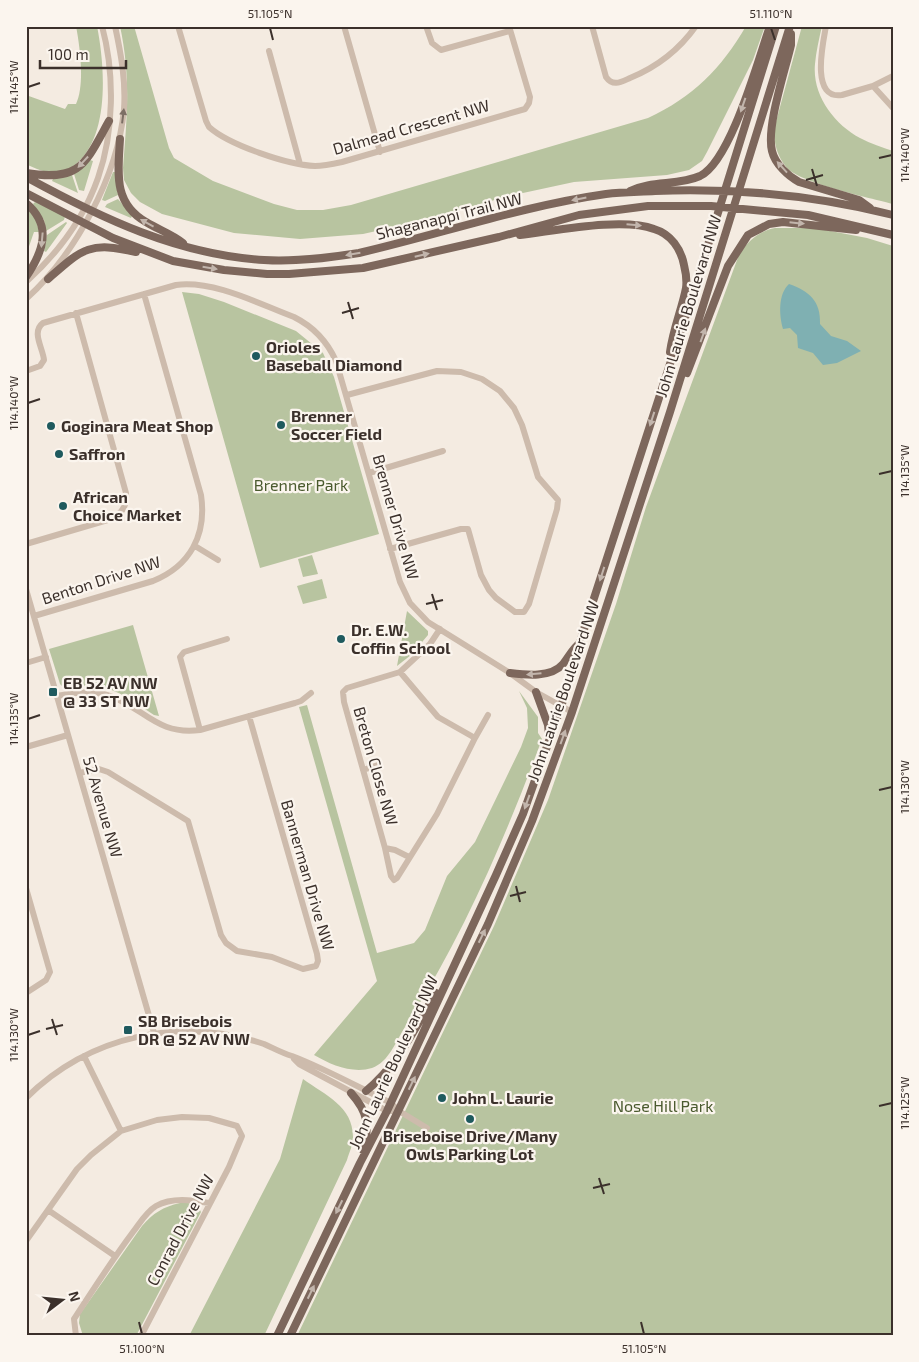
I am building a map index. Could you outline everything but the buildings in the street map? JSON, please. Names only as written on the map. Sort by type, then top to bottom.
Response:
[{"type":"main road","points":[[627,192],[641,185],[692,179],[704,174],[714,165],[723,151],[739,117],[770,26]]},
{"type":"main road","name":"John Laurie Boulevard NW","points":[[278,1336],[360,1163],[391,1103],[523,814],[561,707],[776,26]]},
{"type":"main road","points":[[791,26],[791,46],[770,134],[774,156],[780,166],[799,182],[859,200],[871,210]]},
{"type":"main road","name":"John Laurie Boulevard NW","points":[[290,1336],[507,882],[532,821],[572,712],[670,412],[791,26]]},
{"type":"main road","points":[[26,173],[54,176],[73,172],[86,161],[109,121]]},
{"type":"main road","points":[[120,139],[119,185],[121,196],[130,210],[148,223],[172,234],[189,247]]},
{"type":"main road","name":"Shaganappi Trail NW","points":[[26,177],[83,208],[121,225],[189,247],[227,256],[265,260],[329,258],[358,254],[420,239],[504,215],[554,204],[627,192],[738,191],[788,196],[893,215]]},
{"type":"main road","name":"Shaganappi Trail NW","points":[[26,193],[113,238],[162,257],[197,266],[224,270],[289,274],[363,268],[498,237],[579,215],[648,206],[720,206],[808,215],[893,234]]},
{"type":"main road","points":[[26,204],[37,215],[43,234],[38,258],[26,277]]},
{"type":"main road","points":[[670,412],[700,342],[728,266],[748,235],[769,224],[783,222],[874,230]]},
{"type":"main road","points":[[498,237],[624,224],[654,228],[667,235],[680,250],[686,271],[686,288],[672,334],[667,372]]},
{"type":"main road","points":[[48,279],[76,255],[93,248],[112,247],[162,257]]},
{"type":"main road","points":[[510,673],[524,675],[552,672],[561,666],[573,649],[580,643]]},
{"type":"main road","points":[[536,692],[548,725],[550,738]]},
{"type":"main road","points":[[366,1091],[395,1062],[452,968]]},
{"type":"main road","points":[[351,1092],[366,1114],[367,1132],[360,1163]]},
{"type":"street","points":[[26,282],[47,262],[65,239],[98,178],[106,147],[109,121],[109,60],[102,26]]},
{"type":"street","points":[[26,299],[48,279],[62,261],[92,212],[106,180],[120,139],[125,86],[115,26]]},
{"type":"street","name":"Dalmead Crescent NW","points":[[178,26],[209,127],[242,146],[300,164],[324,166],[380,152],[525,109],[530,97],[509,29]]},
{"type":"street","points":[[344,26],[380,152]]},
{"type":"street","points":[[426,26],[432,43],[441,50],[509,29]]},
{"type":"street","points":[[592,26],[606,77],[616,83],[642,73],[657,64],[678,47],[696,26]]},
{"type":"street","points":[[826,26],[821,63],[823,82],[827,91],[838,96],[873,86],[893,76]]},
{"type":"street","points":[[269,51],[300,164]]},
{"type":"street","points":[[873,86],[893,108]]},
{"type":"street","name":"Brenner Drive NW","points":[[26,371],[40,366],[44,360],[37,332],[40,324],[176,285],[203,285],[220,289],[294,317],[312,328],[329,347],[336,361],[400,582],[410,603],[424,618],[440,629],[510,673],[536,692],[572,712]]},
{"type":"street","name":"Benton Drive NW","points":[[34,616],[165,576],[176,568],[195,546],[202,523],[201,495],[144,294]]},
{"type":"street","points":[[26,544],[111,519],[122,511],[126,502],[126,493],[76,313]]},
{"type":"street","points":[[347,395],[437,371],[460,372],[482,379],[500,391],[514,408],[522,425],[538,478],[558,500],[529,604],[524,612],[515,612],[496,598],[489,590],[481,575],[468,529],[461,529],[390,549]]},
{"type":"street","points":[[369,473],[443,451]]},
{"type":"street","points":[[195,546],[218,560]]},
{"type":"street","name":"52 Avenue NW","points":[[26,589],[154,1033]]},
{"type":"street","name":"Breton Close NW","points":[[440,629],[430,644],[400,672],[347,688],[343,692],[344,702],[385,848],[391,876],[394,880],[437,814],[488,716]]},
{"type":"street","points":[[200,730],[180,657],[184,652],[227,638]]},
{"type":"street","points":[[26,663],[46,657]]},
{"type":"street","points":[[400,672],[438,717],[475,738]]},
{"type":"street","points":[[57,696],[86,692],[102,694],[120,701],[165,728],[186,732],[200,730],[301,701],[311,693]]},
{"type":"street","name":"Bannerman Drive NW","points":[[79,773],[99,769],[108,772],[188,821],[221,935],[230,947],[237,951],[272,957],[303,969],[316,966],[318,961],[317,954],[248,716]]},
{"type":"street","points":[[26,747],[68,735]]},
{"type":"street","points":[[363,770],[378,765]]},
{"type":"street","name":"Breton Close NW","points":[[385,848],[395,850],[409,857]]},
{"type":"street","points":[[26,888],[50,972],[46,980],[26,993]]},
{"type":"street","points":[[26,1098],[67,1065],[120,1041],[154,1033],[182,1031],[224,1034],[265,1044],[303,1060],[391,1103],[398,1111],[427,1128]]},
{"type":"street","points":[[26,1241],[77,1169],[121,1131],[84,1056]]},
{"type":"street","points":[[291,1056],[300,1064],[387,1111],[398,1111]]},
{"type":"street","name":"Conrad Drive NW","points":[[121,1131],[157,1120],[182,1117],[209,1118],[238,1126],[242,1136],[229,1167],[141,1336]]},
{"type":"street","points":[[76,1336],[74,1319],[115,1256],[156,1206],[171,1201],[190,1199],[210,1203]]},
{"type":"street","points":[[48,1210],[115,1256]]},
{"type":"green space","points":[[76,26],[97,26],[103,80],[100,119],[95,136],[87,152],[76,164],[64,171],[58,172],[39,170],[26,164],[26,95],[65,109],[68,104],[76,104],[81,77]]},
{"type":"green space","points":[[120,26],[134,26],[169,148],[174,158],[213,181],[274,204],[297,210],[323,210],[351,205],[648,118],[679,101],[704,80],[726,56],[746,26],[765,26],[753,60],[707,152],[702,161],[689,170],[667,175],[574,182],[509,196],[412,223],[363,234],[300,239],[234,233],[162,214],[140,202],[131,193],[124,180],[123,168],[127,114],[127,80]]},
{"type":"green space","points":[[802,26],[822,26],[816,55],[815,76],[821,97],[834,117],[850,132],[860,138],[893,151],[893,204],[806,179],[787,168],[778,154],[775,145],[774,129]]},
{"type":"green space","points":[[90,160],[93,161],[84,191],[79,190],[74,174]]},
{"type":"green space","points":[[113,172],[115,172],[118,195],[105,201],[102,200]]},
{"type":"green space","points":[[72,175],[78,193],[52,181],[53,179]]},
{"type":"green space","points":[[118,199],[132,216],[131,218],[105,207],[107,204]]},
{"type":"green space","points":[[35,202],[65,216],[64,220],[46,231],[44,220],[33,204]]},
{"type":"green space","points":[[26,207],[36,219],[39,232],[34,232],[26,255]]},
{"type":"green space","points":[[66,222],[46,252],[44,251],[47,235]]},
{"type":"green space","name":"Nose Hill Park","points":[[775,228],[815,228],[867,238],[893,246],[893,1336],[297,1336],[494,926],[548,800],[616,604],[646,507],[740,252],[755,237],[764,231]]},
{"type":"green space","name":"Brenner Park","points":[[182,292],[199,294],[224,302],[296,331],[323,353],[334,377],[379,534],[260,568]]},
{"type":"green space","points":[[312,555],[318,574],[303,577],[298,559]]},
{"type":"green space","points":[[322,579],[327,598],[303,604],[297,586]]},
{"type":"green space","points":[[407,611],[428,631],[428,635],[411,655],[397,666]]},
{"type":"green space","points":[[133,625],[159,716],[154,715],[124,696],[100,686],[63,687],[60,684],[49,649]]},
{"type":"green space","points":[[519,691],[538,717],[538,733],[542,739],[497,851],[464,923],[445,959],[392,1050],[383,1061],[372,1068],[357,1070],[342,1068],[321,1059],[314,1055],[377,981],[299,707],[307,705],[377,953],[414,943],[425,930],[447,876],[475,842],[521,747],[528,728],[527,708]]},
{"type":"green space","points":[[303,1079],[336,1102],[348,1117],[352,1126],[353,1137],[347,1160],[264,1336],[189,1336],[280,1159]]},
{"type":"green space","points":[[180,1203],[195,1205],[201,1212],[136,1336],[83,1336],[79,1323],[80,1314],[142,1226],[159,1211]]},
{"type":"water","points":[[789,284],[802,290],[812,298],[818,309],[820,324],[831,336],[847,341],[861,351],[837,363],[823,365],[813,353],[798,348],[797,335],[790,328],[783,329],[781,317],[781,299],[785,288]]},
{"type":"place","name":"Orioles Baseball Diamond","points":[[256,356]]},
{"type":"place","name":"Brenner Soccer Field","points":[[281,425]]},
{"type":"place","name":"Goginara Meat Shop","points":[[51,426]]},
{"type":"place","name":"Saffron","points":[[59,454]]},
{"type":"place","name":"African Choice Market","points":[[63,506]]},
{"type":"place","name":"Dr. E.W. Coffin School","points":[[341,639]]},
{"type":"place","name":"EB 52 AV NW @ 33 ST NW","points":[[53,692]]},
{"type":"place","name":"SB Brisebois DR @ 52 AV NW","points":[[128,1030]]},
{"type":"place","name":"John L. Laurie","points":[[442,1098]]},
{"type":"place","name":"Briseboise Drive/Many Owls Parking Lot","points":[[470,1119]]}]
